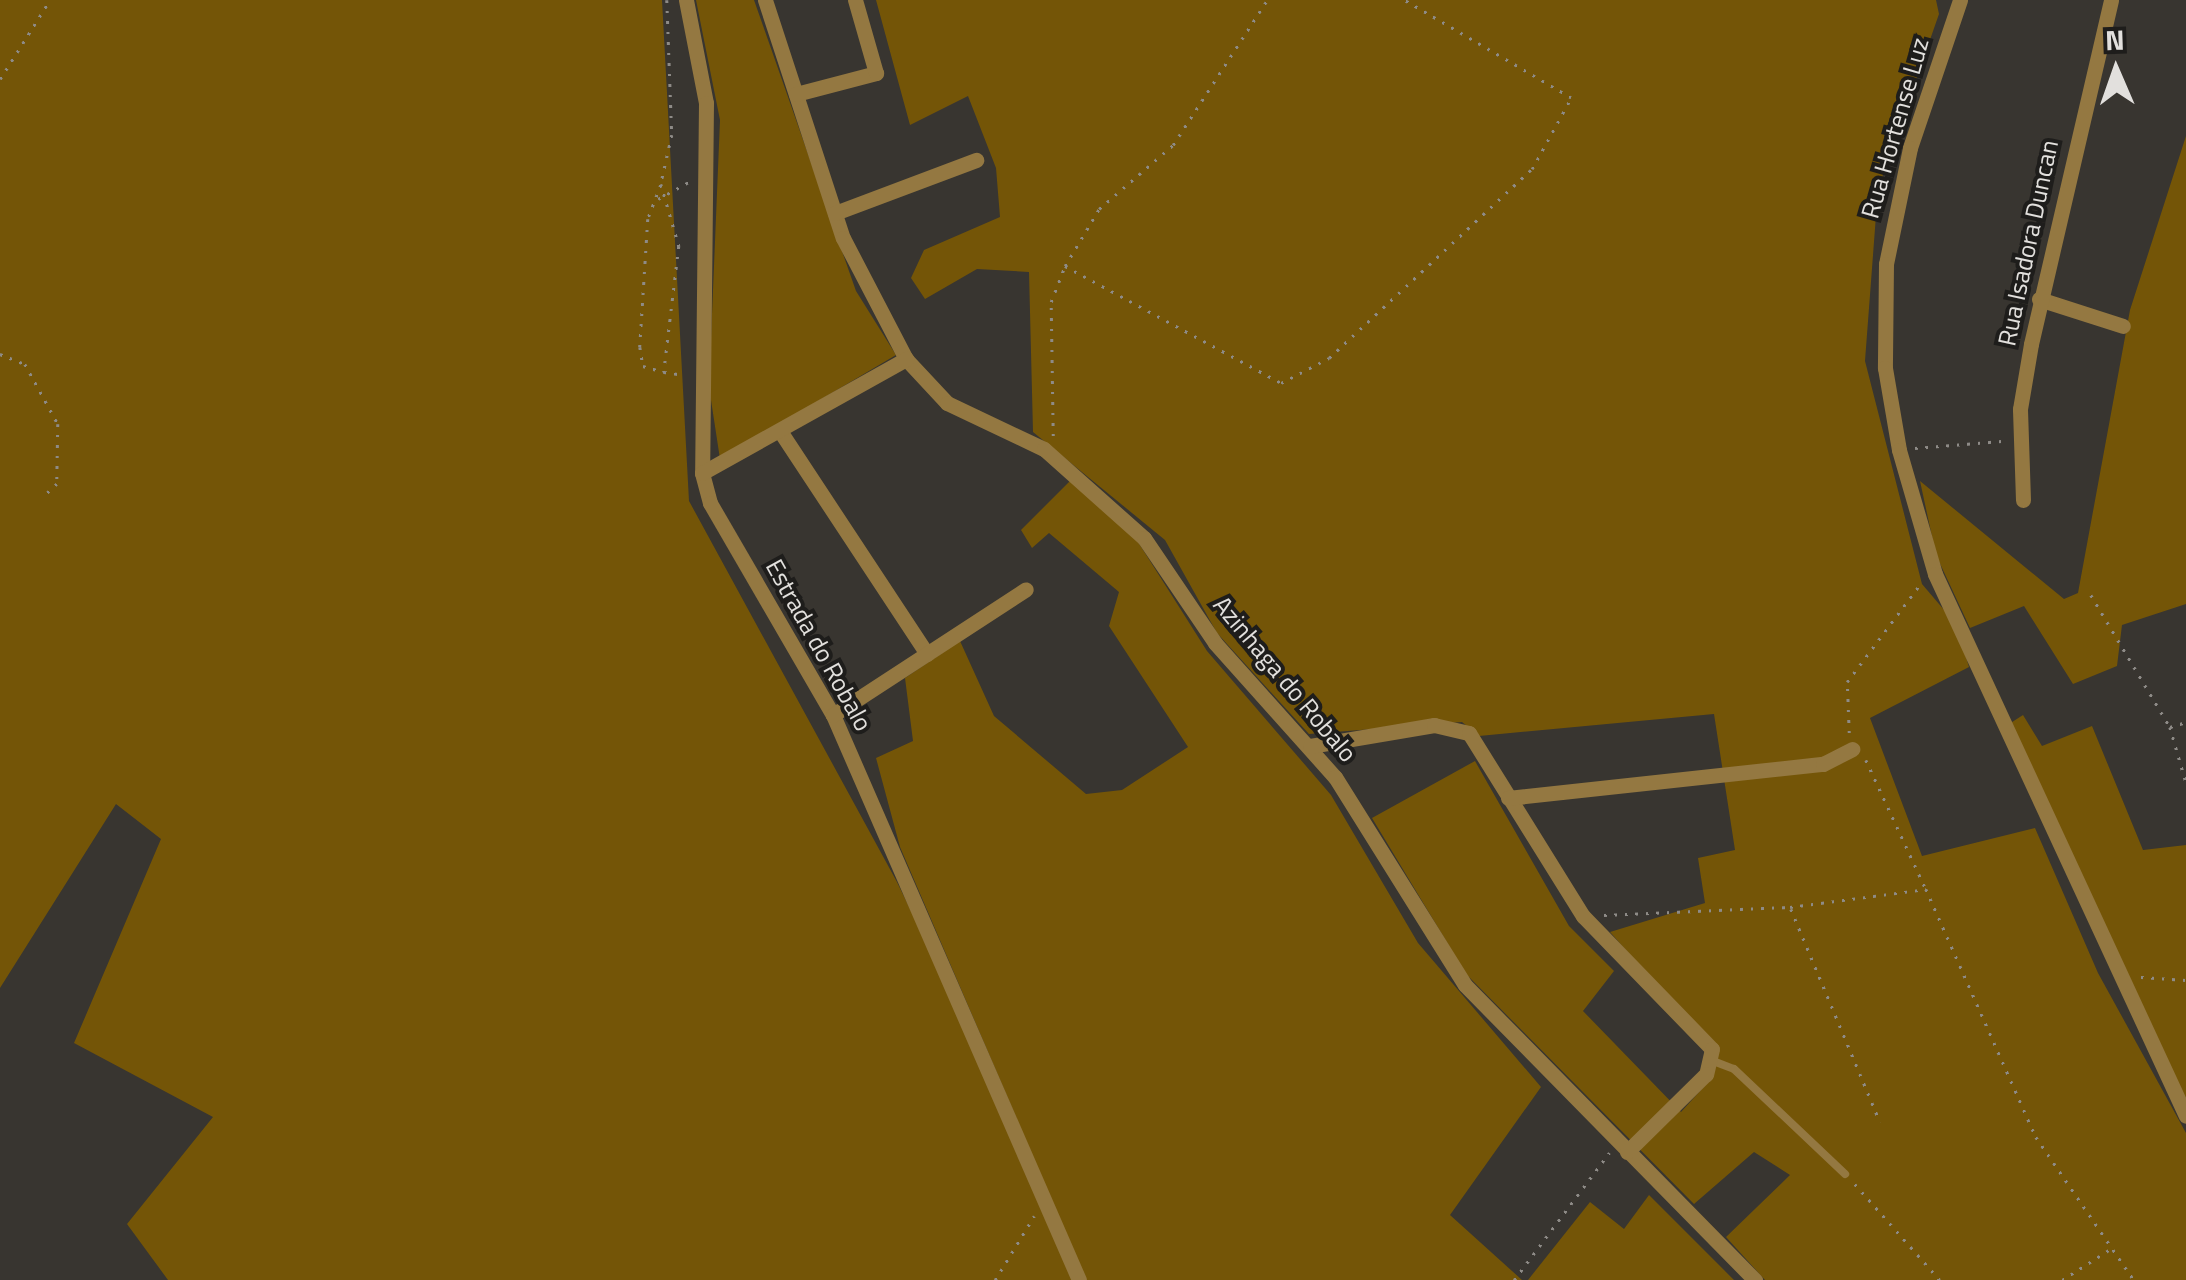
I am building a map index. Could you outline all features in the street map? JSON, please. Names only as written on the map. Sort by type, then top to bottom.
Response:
[{"type":"street","name":"Estrada do Robalo","points":[[686,0],[708,170],[702,473],[710,503],[833,715],[1078,1280]]},
{"type":"street","name":"Azinhaga do Robalo","points":[[765,0],[835,213],[906,359],[947,402],[1044,449],[1152,548],[1216,643],[1310,746],[1438,950],[1622,1147],[1755,1280]]},
{"type":"street","points":[[796,94],[876,74],[856,0]]},
{"type":"street","name":"Rua Hortense Luz","points":[[1960,0],[1910,148],[1886,264],[1886,368],[1899,450],[1935,574],[2115,975],[2186,1116]]},
{"type":"street","name":"Rua Isadora Duncan","points":[[2023,500],[2019,439],[2039,299],[2111,0]]},
{"type":"street","points":[[835,213],[976,160]]},
{"type":"street","points":[[2039,299],[2123,326]]},
{"type":"street","points":[[702,473],[906,359]]},
{"type":"street","points":[[780,431],[927,654]]},
{"type":"street","points":[[833,715],[1026,589]]},
{"type":"street","points":[[1310,746],[1462,727],[1582,916],[1699,1032],[1713,1061],[1622,1147]]},
{"type":"street","points":[[1508,798],[1807,766],[1852,749]]},
{"type":"lane","points":[[1713,1061],[1734,1069],[1846,1174]]},
{"type":"path","points":[[1,76],[50,0]]},
{"type":"path","points":[[667,0],[672,135],[655,200],[640,347],[643,366],[704,378]]},
{"type":"path","points":[[1044,449],[1058,423],[1051,302],[1065,266],[1100,210],[1173,144],[1267,0]]},
{"type":"path","points":[[1065,266],[1254,376],[1282,384],[1308,375],[1498,205],[1532,168],[1571,98],[1404,0]]},
{"type":"path","points":[[655,200],[708,170]]},
{"type":"path","points":[[662,184],[680,246],[664,372]]},
{"type":"path","points":[[0,354],[25,364],[58,424],[56,484],[44,496]]},
{"type":"path","points":[[1899,450],[2019,439]]},
{"type":"path","points":[[1935,574],[1890,618],[1847,682],[1852,749],[1895,806],[1926,888],[2036,1137],[2134,1280]]},
{"type":"path","points":[[2091,594],[2170,727],[2186,782]]},
{"type":"path","points":[[2170,727],[2186,722]]},
{"type":"path","points":[[1582,916],[1790,907],[1926,888]]},
{"type":"path","points":[[1790,907],[1880,1122]]},
{"type":"path","points":[[2115,975],[2186,980]]},
{"type":"path","points":[[1514,1280],[1622,1147]]},
{"type":"path","points":[[1846,1174],[1940,1280]]},
{"type":"path","points":[[994,1280],[1044,1197]]},
{"type":"path","points":[[2062,1280],[2110,1250]]},
{"type":"shaded area","points":[[0,0],[662,0],[689,501],[897,882],[1058,1215],[900,847],[876,758],[913,741],[905,678],[960,641],[994,716],[1086,794],[1122,790],[1188,747],[1109,626],[1119,592],[1049,533],[1032,548],[1021,530],[1071,480],[1138,542],[1207,651],[1331,795],[1418,943],[1541,1087],[1450,1215],[1522,1280],[168,1280],[127,1224],[213,1117],[74,1043],[161,839],[116,804],[0,988]]},
{"type":"shaded area","points":[[696,0],[754,0],[856,291],[896,355],[720,459],[709,387],[720,120]]},
{"type":"shaded area","points":[[876,0],[1936,0],[1939,14],[1878,189],[1865,361],[1922,584],[1956,624],[1969,667],[1870,718],[1922,856],[2035,828],[2098,973],[2186,1133],[2186,1280],[1765,1280],[1726,1237],[1790,1175],[1754,1152],[1694,1204],[1466,974],[1372,818],[1475,761],[1569,926],[1614,971],[1583,1011],[1681,1112],[1711,1079],[1716,1053],[1610,932],[1705,903],[1698,858],[1735,850],[1714,714],[1479,736],[1462,722],[1309,734],[1217,633],[1165,540],[1033,432],[1029,272],[977,269],[925,299],[911,278],[924,250],[1000,217],[996,168],[968,96],[910,125]]},
{"type":"shaded area","points":[[2186,136],[2186,604],[2122,625],[2117,666],[2073,684],[2024,606],[1970,628],[1936,555],[1920,481],[2064,599],[2078,593],[2130,310]]},
{"type":"shaded area","points":[[2023,715],[2042,746],[2092,726],[2143,850],[2186,845],[2186,1098],[2112,959],[2009,724]]},
{"type":"shaded area","points":[[1649,1195],[1734,1280],[1528,1280],[1590,1202],[1624,1229]]}]
